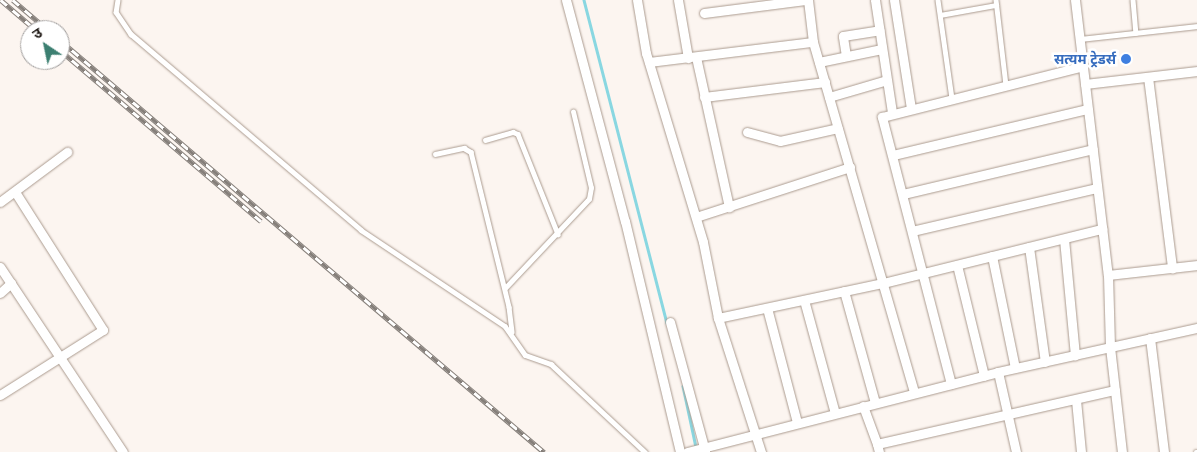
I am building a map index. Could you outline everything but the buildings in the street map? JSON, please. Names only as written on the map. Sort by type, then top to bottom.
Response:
[{"type":"street","points":[[566,0],[625,221],[680,452]]},
{"type":"street","points":[[637,0],[649,62],[696,217],[718,318],[752,433],[761,452]]},
{"type":"street","points":[[678,0],[704,97],[729,207]]},
{"type":"street","points":[[704,12],[807,0],[813,42],[914,393]]},
{"type":"street","points":[[875,0],[892,113]]},
{"type":"street","points":[[894,0],[911,108]]},
{"type":"street","points":[[1075,0],[1108,275],[1110,347],[1122,452]]},
{"type":"street","points":[[846,56],[843,36],[880,30]]},
{"type":"street","points":[[649,62],[813,42]]},
{"type":"street","points":[[819,62],[882,49]]},
{"type":"street","points":[[951,384],[893,155],[881,120],[884,115],[1083,66]]},
{"type":"street","points":[[1085,84],[1197,71]]},
{"type":"street","points":[[1148,77],[1172,268]]},
{"type":"street","points":[[829,97],[887,80]]},
{"type":"street","points":[[704,97],[825,82]]},
{"type":"street","points":[[893,155],[1088,109]]},
{"type":"street","points":[[747,132],[780,141],[838,128]]},
{"type":"street","points":[[903,194],[1093,149]]},
{"type":"street","points":[[0,202],[67,152]]},
{"type":"street","points":[[696,217],[850,167]]},
{"type":"street","points":[[912,231],[1097,188]]},
{"type":"street","points":[[0,395],[103,330],[15,192]]},
{"type":"street","points":[[718,318],[883,283],[1102,229]]},
{"type":"street","points":[[1064,239],[1075,356]]},
{"type":"street","points":[[1029,247],[1045,362]]},
{"type":"street","points":[[992,256],[1015,368]]},
{"type":"street","points":[[957,265],[984,376]]},
{"type":"street","points":[[1108,275],[1197,265]]},
{"type":"street","points":[[0,267],[123,452]]},
{"type":"street","points":[[0,293],[11,283]]},
{"type":"street","points":[[844,291],[875,403]]},
{"type":"street","points":[[804,300],[835,413]]},
{"type":"street","points":[[767,308],[797,422]]},
{"type":"street","points":[[670,322],[697,450],[752,433],[998,372],[1197,328]]},
{"type":"street","points":[[1150,338],[1164,452]]},
{"type":"street","points":[[998,372],[1016,452]]},
{"type":"street","points":[[863,406],[878,448],[1008,414],[1115,390]]},
{"type":"street","points":[[1076,400],[1081,452]]},
{"type":"lane","points":[[118,0],[116,12],[131,34],[361,230],[512,332]]},
{"type":"lane","points":[[938,0],[952,98]]},
{"type":"lane","points":[[1133,0],[1136,33]]},
{"type":"lane","points":[[940,15],[996,3],[1006,85]]},
{"type":"lane","points":[[1080,39],[1197,26]]},
{"type":"lane","points":[[505,288],[558,234],[591,194],[573,112]]},
{"type":"lane","points":[[485,140],[513,132],[518,134],[558,234]]},
{"type":"lane","points":[[435,154],[464,148],[471,152],[505,288],[512,332],[522,352],[551,364],[645,452]]},
{"type":"waterway","points":[[584,0],[667,323]]},
{"type":"waterway","points":[[683,386],[696,447]]},
{"type":"railway","points":[[1,0],[24,20]]},
{"type":"railway","points":[[13,0],[36,20]]},
{"type":"railway","points":[[70,49],[544,452]]},
{"type":"railway","points":[[70,59],[261,221]]},
{"type":"place","name":"सत्यम ट्रेडर्स","points":[[1126,59]]}]
